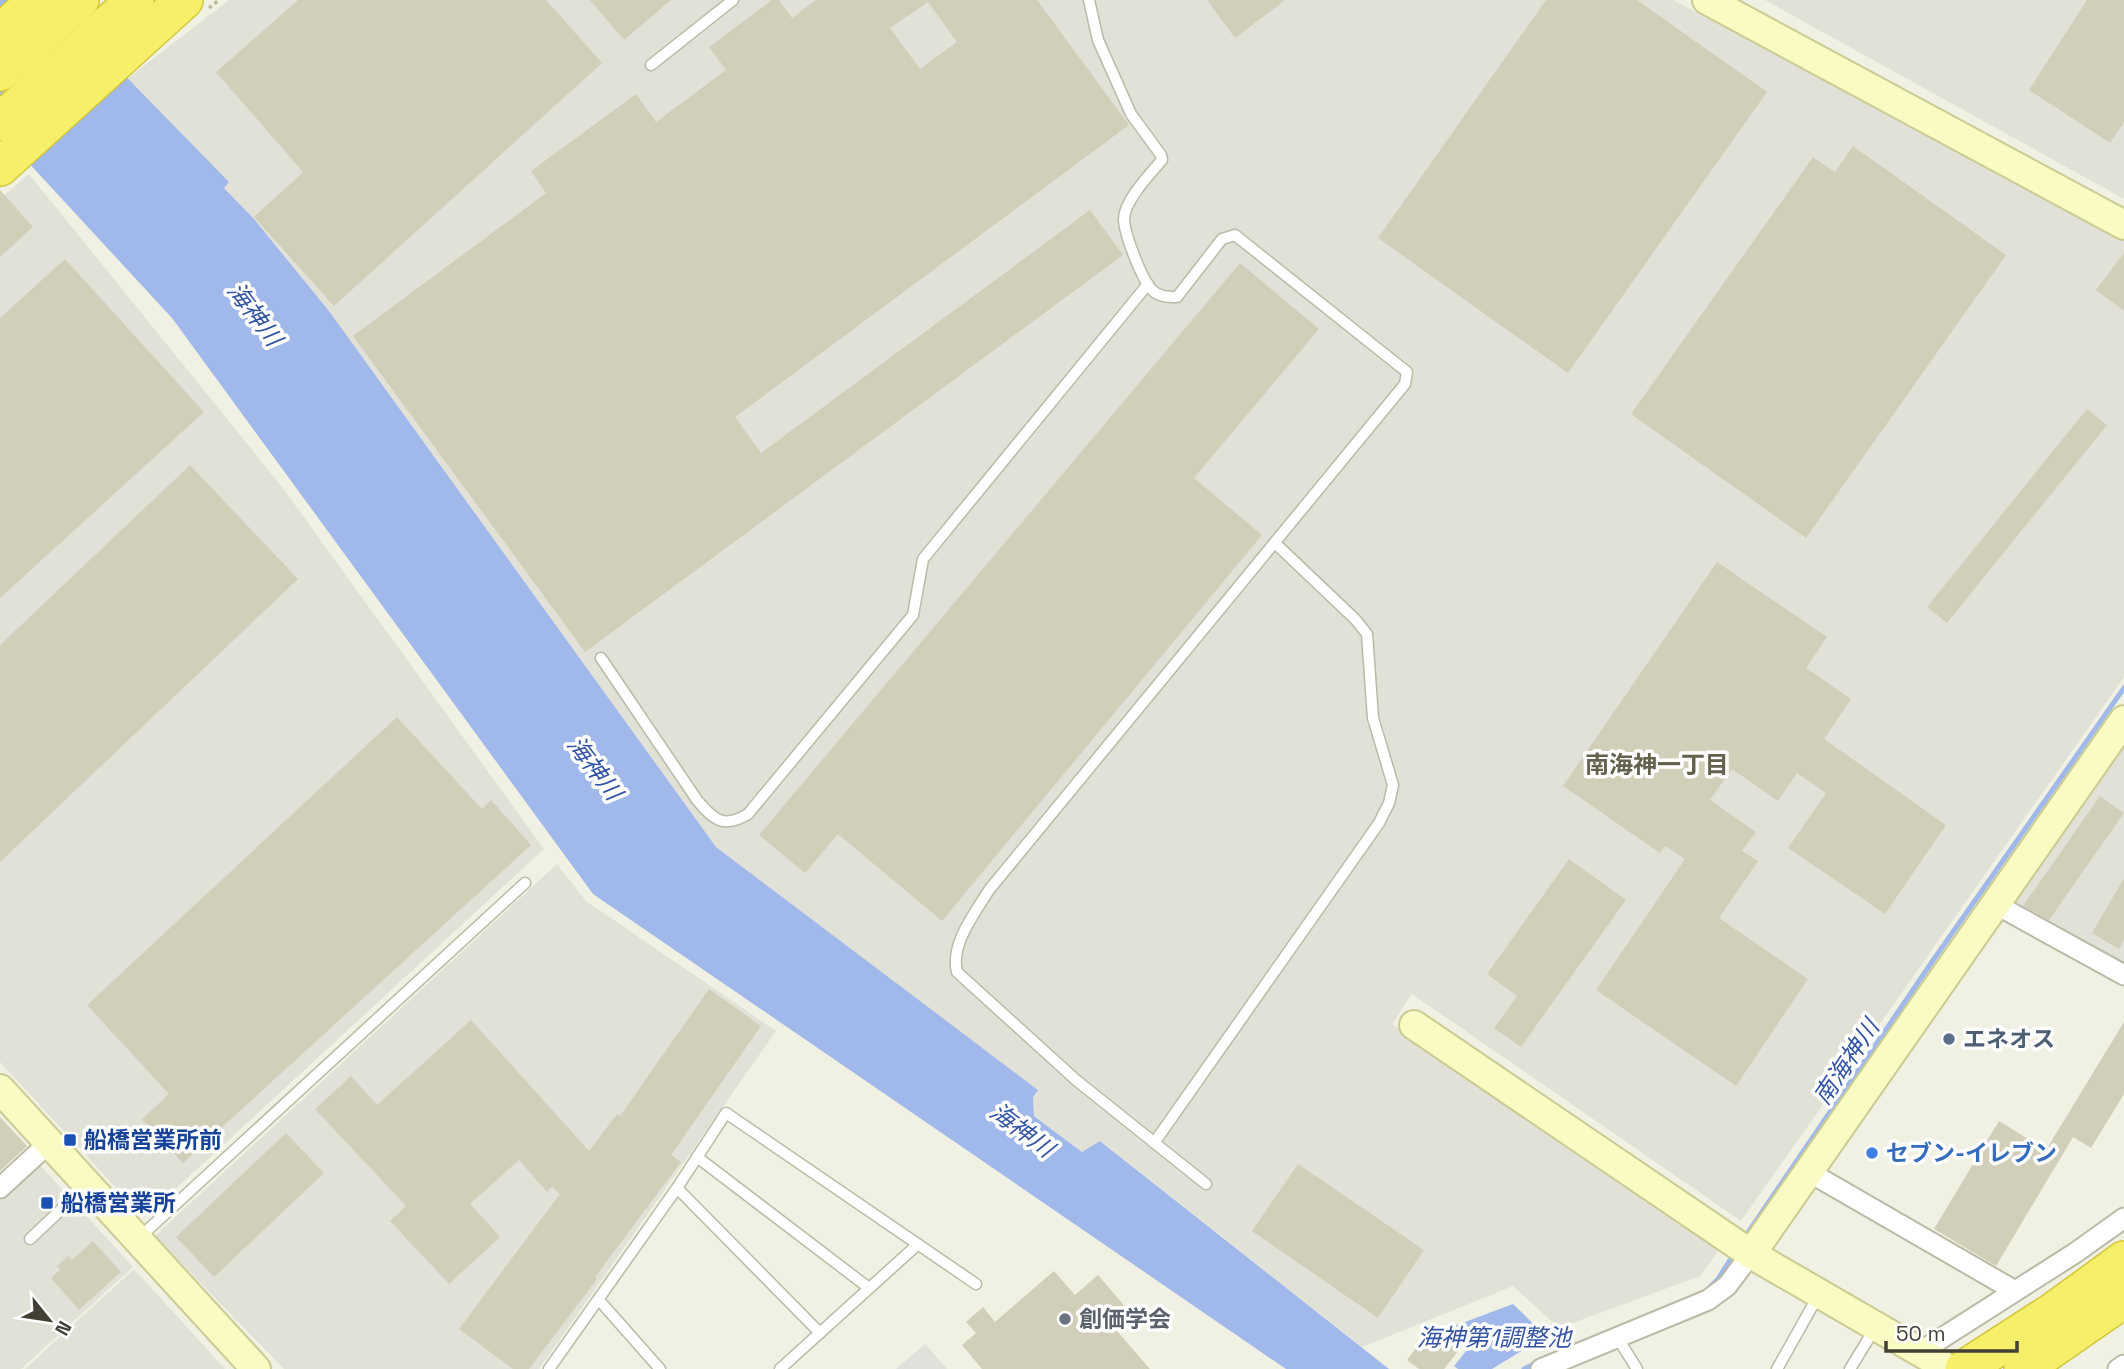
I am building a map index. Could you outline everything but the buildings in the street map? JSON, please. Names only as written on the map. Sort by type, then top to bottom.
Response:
[{"type":"highway","points":[[0,33],[37,0]]},
{"type":"highway","points":[[0,72],[80,0]]},
{"type":"highway","points":[[0,122],[135,0]]},
{"type":"highway","points":[[0,167],[184,0]]},
{"type":"highway","points":[[141,39],[172,25],[202,0]]},
{"type":"highway","points":[[1942,1362],[2054,1311],[2124,1260]]},
{"type":"highway","points":[[2023,1369],[2124,1299]]},
{"type":"highway","points":[[2053,1369],[2124,1323]]},
{"type":"street","points":[[1707,0],[2124,225]]},
{"type":"street","points":[[1541,1369],[1708,1300],[1727,1286],[2124,720]]},
{"type":"street","points":[[1994,904],[2124,975]]},
{"type":"street","points":[[1415,1025],[1751,1254],[1942,1362],[2015,1291],[2124,1219]]},
{"type":"street","points":[[0,1089],[251,1367]]},
{"type":"street","points":[[0,1188],[49,1143]]},
{"type":"street","points":[[1809,1172],[2015,1291]]},
{"type":"street","points":[[2118,1369],[2124,1365]]},
{"type":"lane","points":[[652,65],[733,0]]},
{"type":"lane","points":[[1089,0],[1098,40],[1131,114],[1161,155],[1162,160],[1132,198],[1124,219],[1136,263],[1152,290],[1164,298],[1177,297],[1222,239],[1235,235],[1407,373],[1405,384],[989,890],[956,950],[957,972],[1076,1080],[1206,1184]]},
{"type":"lane","points":[[601,658],[697,800],[711,816],[721,821],[733,822],[748,814],[913,615],[923,559],[1148,284]]},
{"type":"lane","points":[[1154,1143],[1379,823],[1389,803],[1393,785],[1373,718],[1367,634],[1355,619],[1275,542]]},
{"type":"lane","points":[[137,1240],[525,883]]},
{"type":"lane","points":[[549,1369],[677,1188],[726,1113],[976,1284]]},
{"type":"lane","points":[[697,1157],[869,1288]]},
{"type":"lane","points":[[30,1239],[87,1185]]},
{"type":"lane","points":[[677,1188],[820,1333]]},
{"type":"lane","points":[[780,1369],[917,1245]]},
{"type":"lane","points":[[1777,1369],[1819,1294]]},
{"type":"lane","points":[[598,1300],[660,1369]]},
{"type":"lane","points":[[1850,1369],[1876,1327]]},
{"type":"lane","points":[[1617,1338],[1637,1369]]},
{"type":"shaded area","points":[[229,0],[1673,0],[2124,241],[2124,677],[1741,1221],[1412,994],[1392,1024],[1719,1250],[1700,1276],[1559,1328],[1513,1286],[1362,1347],[1101,1141],[1082,1152],[1034,1115],[1033,1097],[1037,1090],[716,847],[329,311],[254,219],[224,188],[229,182],[127,79]]},
{"type":"shaded area","points":[[1765,0],[2124,0],[2124,199]]},
{"type":"shaded area","points":[[29,174],[282,487],[544,849],[144,1218],[0,1062],[0,199]]},
{"type":"shaded area","points":[[2124,740],[2124,966],[2009,902]]},
{"type":"shaded area","points":[[557,864],[586,901],[776,1031],[539,1369],[284,1369],[155,1236]]},
{"type":"shaded area","points":[[39,1164],[133,1267],[21,1369],[0,1369],[0,1200]]},
{"type":"shaded area","points":[[134,1269],[225,1369],[25,1369]]},
{"type":"shaded area","points":[[925,1344],[947,1369],[896,1369]]},
{"type":"water","name":"海神川","points":[[0,0],[51,0],[229,182],[224,188],[254,219],[329,311],[716,847],[1038,1090],[1033,1097],[1034,1116],[1082,1152],[1100,1141],[1389,1369],[1286,1369],[593,894],[172,318],[0,132]]},
{"type":"water","name":"海神第1調整池","points":[[1513,1304],[1546,1336],[1492,1369],[1458,1369],[1454,1366],[1470,1346],[1449,1328]]},
{"type":"waterway","name":"南海神川","points":[[1743,1240],[1934,959],[2124,688]]},
{"type":"waterway","name":"南海神川","points":[[1709,1288],[1734,1254]]},
{"type":"waterway","name":"南海神川","points":[[1524,1369],[1536,1363]]},
{"type":"place","name":"エネオス","points":[[1949,1039]]},
{"type":"place","name":"船橋営業所前","points":[[70,1140]]},
{"type":"place","name":"セブン-イレブン","points":[[1872,1153]]},
{"type":"place","name":"船橋営業所","points":[[47,1203]]},
{"type":"place","name":"創価学会","points":[[1065,1319]]},
{"type":"district","name":"南海神一丁目","points":[[1657,764]]}]
